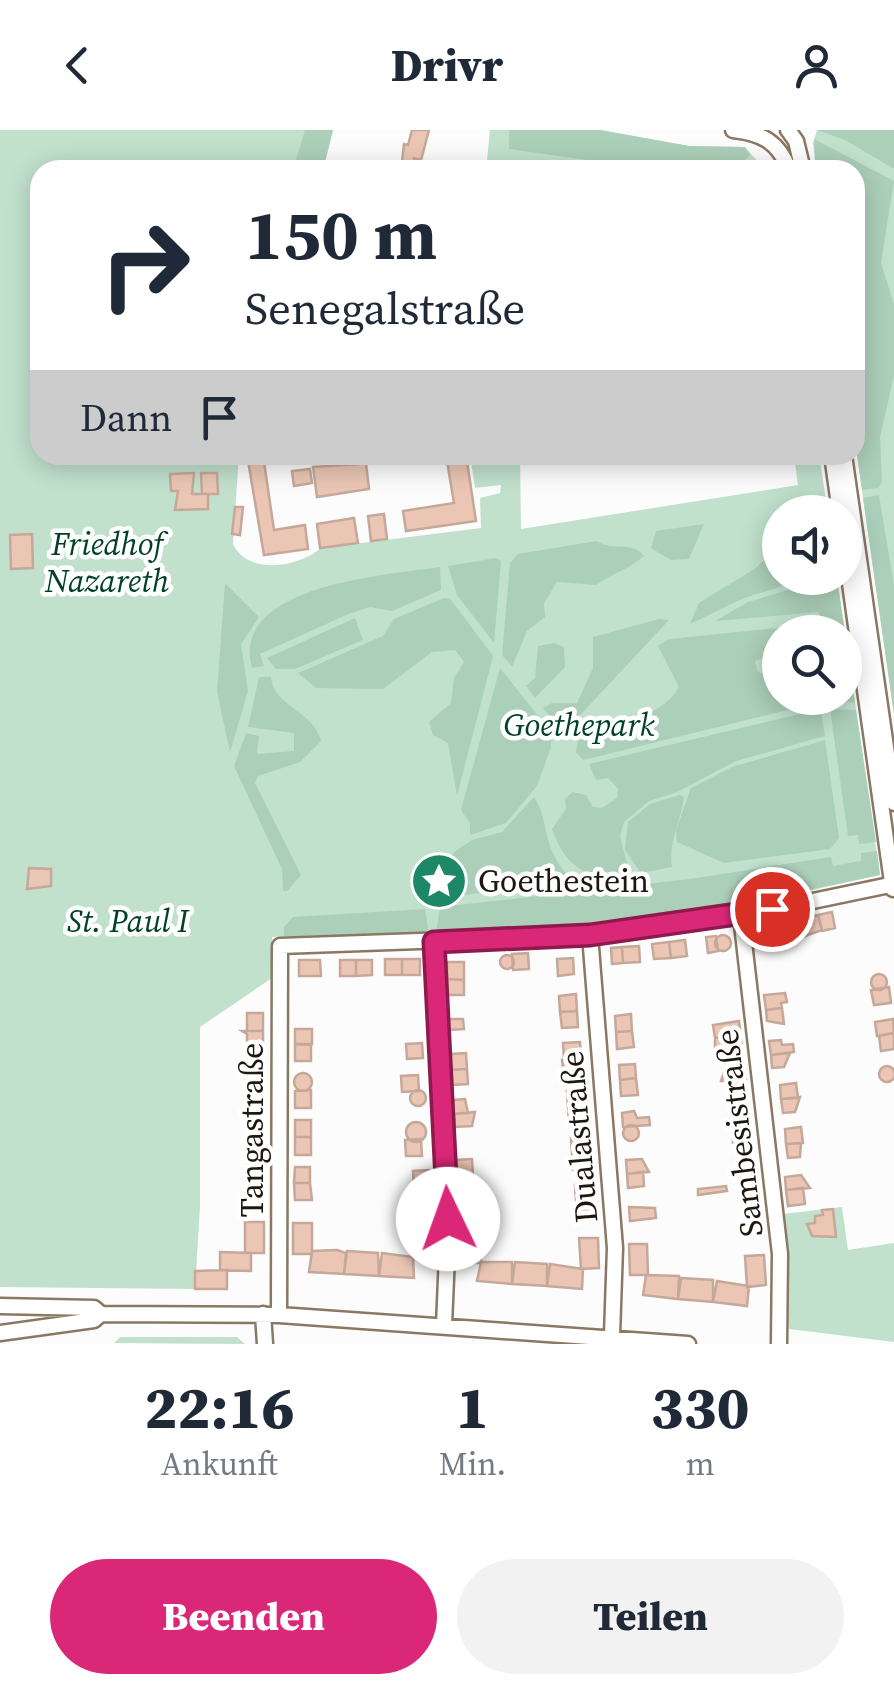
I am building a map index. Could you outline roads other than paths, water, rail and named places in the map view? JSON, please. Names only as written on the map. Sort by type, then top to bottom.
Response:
[{"type":"street","points":[[733,130],[772,141],[785,160]]},
{"type":"street","points":[[772,141],[786,130],[796,141],[801,160]]},
{"type":"street","points":[[834,465],[841,495]]},
{"type":"street","points":[[842,495],[844,465]]},
{"type":"street","points":[[852,595],[894,893]]},
{"type":"street","points":[[858,595],[894,803]]},
{"type":"street","points":[[444,1325],[448,1232],[434,942],[590,935],[741,916],[893,884]]},
{"type":"street","name":"Sambesistraße","points":[[741,916],[780,1254],[780,1344]]},
{"type":"street","name":"Dualastraße","points":[[590,935],[615,1248],[612,1336]]},
{"type":"street","name":"Tangastraße","points":[[280,1315],[280,946],[434,942]]},
{"type":"street","points":[[0,1306],[94,1308],[101,1314],[263,1314],[688,1344]]},
{"type":"street","points":[[32,1306],[33,1327]]},
{"type":"street","points":[[0,1333],[94,1320],[101,1314]]},
{"type":"street","points":[[263,1314],[266,1344]]},
{"type":"place","name":"Goethestein","points":[[439,881]]},
{"type":"park label","name":"Friedhof Nazareth","points":[[107,562]]},
{"type":"park label","name":"Goethepark","points":[[579,725]]},
{"type":"park label","name":"St. Paul I","points":[[128,921]]}]
